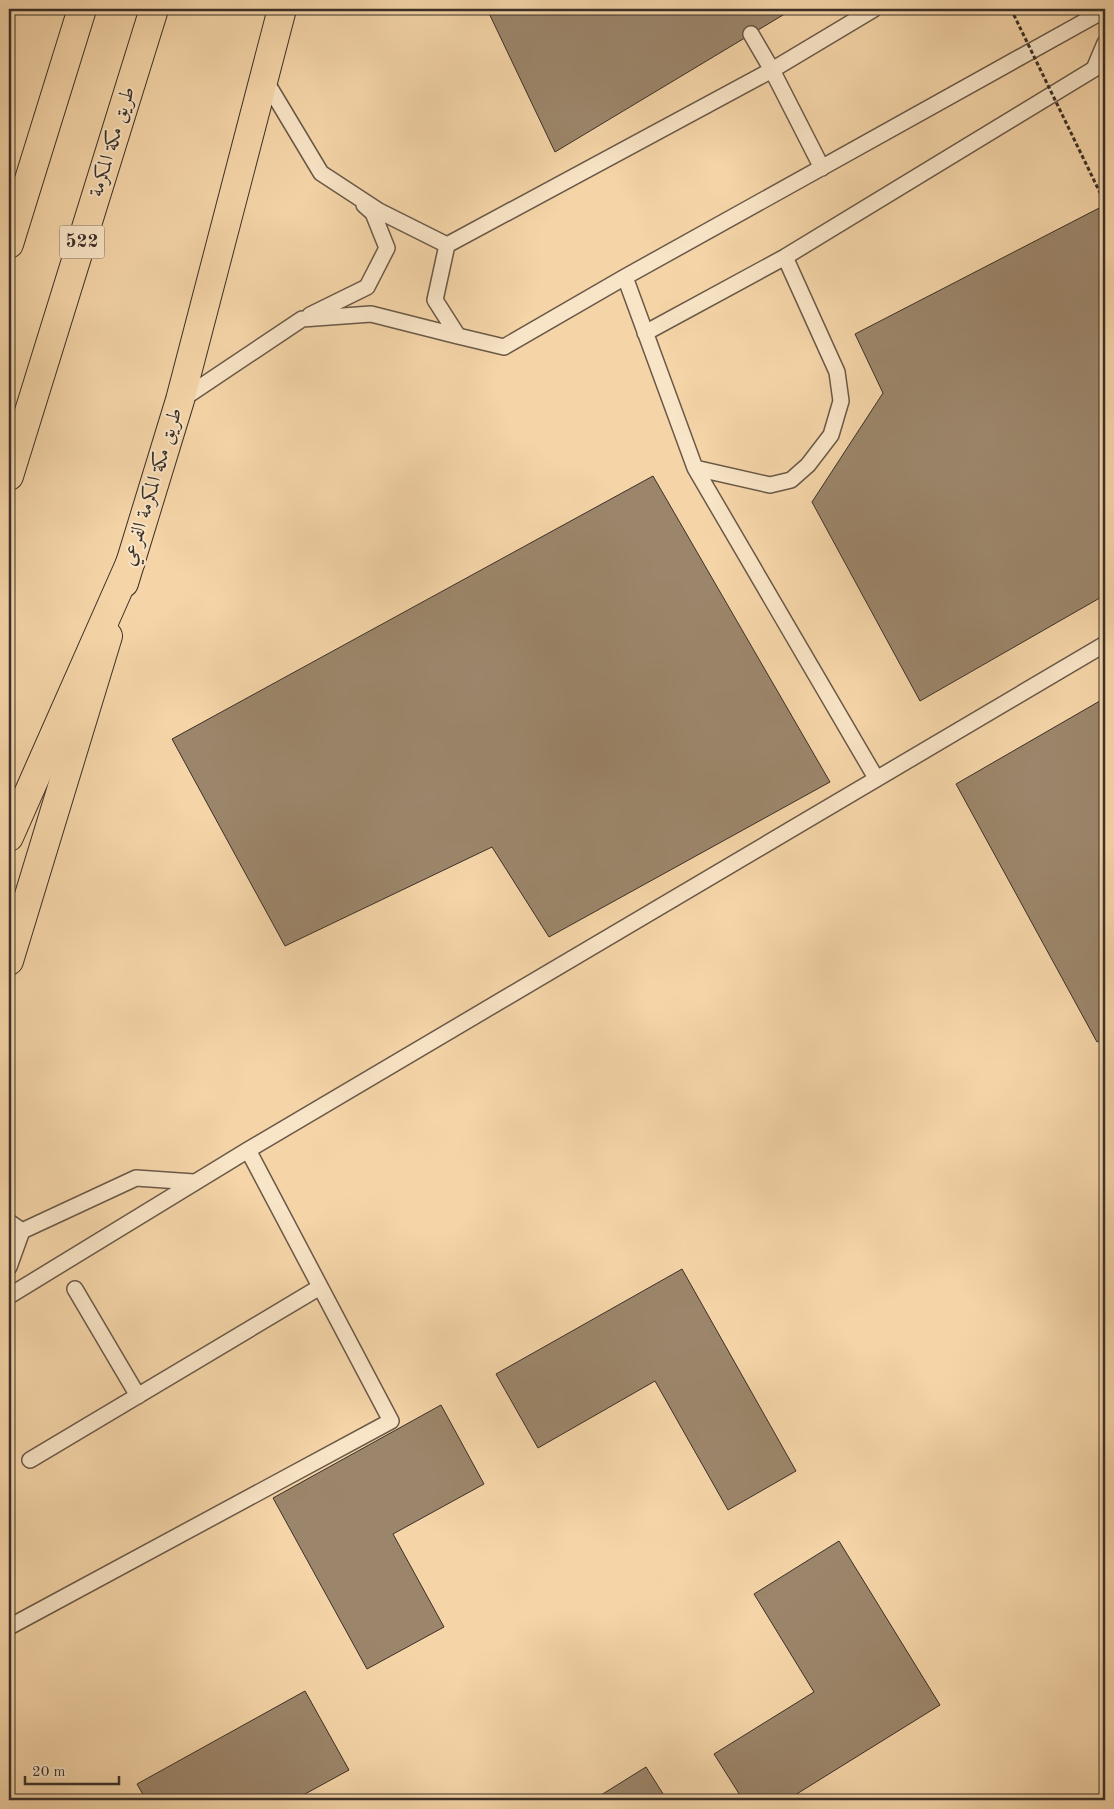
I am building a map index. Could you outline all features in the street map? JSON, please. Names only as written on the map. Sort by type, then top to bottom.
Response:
[{"type":"main road","points":[[9,244],[82,9]]},
{"type":"main road","name":"طريق مكة المكرمة","points":[[9,476],[154,9]]},
{"type":"main road","name":"طريق مكة المكرمة الفرعي","points":[[9,961],[180,400],[282,9]]},
{"type":"main road","points":[[9,838],[131,561]]},
{"type":"lane","points":[[458,336],[435,300],[447,245],[772,70],[874,9]]},
{"type":"lane","points":[[302,319],[371,314],[504,347],[625,277],[1105,10]]},
{"type":"lane","points":[[751,34],[772,70],[822,168]]},
{"type":"lane","points":[[645,333],[784,258],[1094,69],[1105,43]]},
{"type":"lane","points":[[263,76],[321,173],[379,211],[447,245]]},
{"type":"lane","points":[[180,400],[302,319],[367,288],[387,248],[373,214],[351,192]]},
{"type":"lane","points":[[695,468],[770,485],[791,480],[808,465],[831,435],[841,401],[837,372],[784,258]]},
{"type":"lane","points":[[625,277],[695,468],[876,778]]},
{"type":"lane","points":[[9,1296],[194,1182],[1105,644]]},
{"type":"lane","points":[[9,1627],[391,1421],[248,1150]]},
{"type":"lane","points":[[9,1267],[22,1231],[136,1178],[194,1182]]},
{"type":"lane","points":[[9,1222],[22,1231]]},
{"type":"lane","points":[[30,1460],[320,1287]]},
{"type":"lane","points":[[75,1290],[138,1396]]},
{"type":"path","points":[[1011,9],[1105,203]]},
{"type":"building","points":[[487,9],[793,9],[555,152]]},
{"type":"building","points":[[1105,205],[1105,595],[920,701],[812,502],[883,393],[855,334]]},
{"type":"building","points":[[653,476],[830,782],[549,937],[492,847],[285,946],[172,739]]},
{"type":"building","points":[[1105,698],[1105,1038],[1097,1042],[956,784]]},
{"type":"building","points":[[682,1269],[796,1471],[728,1510],[655,1381],[538,1448],[496,1374]]},
{"type":"building","points":[[441,1405],[484,1484],[393,1534],[444,1627],[367,1669],[273,1498]]},
{"type":"building","points":[[839,1541],[940,1705],[787,1800],[743,1800],[714,1754],[814,1692],[754,1594]]},
{"type":"building","points":[[305,1691],[349,1770],[294,1800],[146,1800],[137,1784]]},
{"type":"building","points":[[646,1767],[667,1800],[593,1800]]}]
